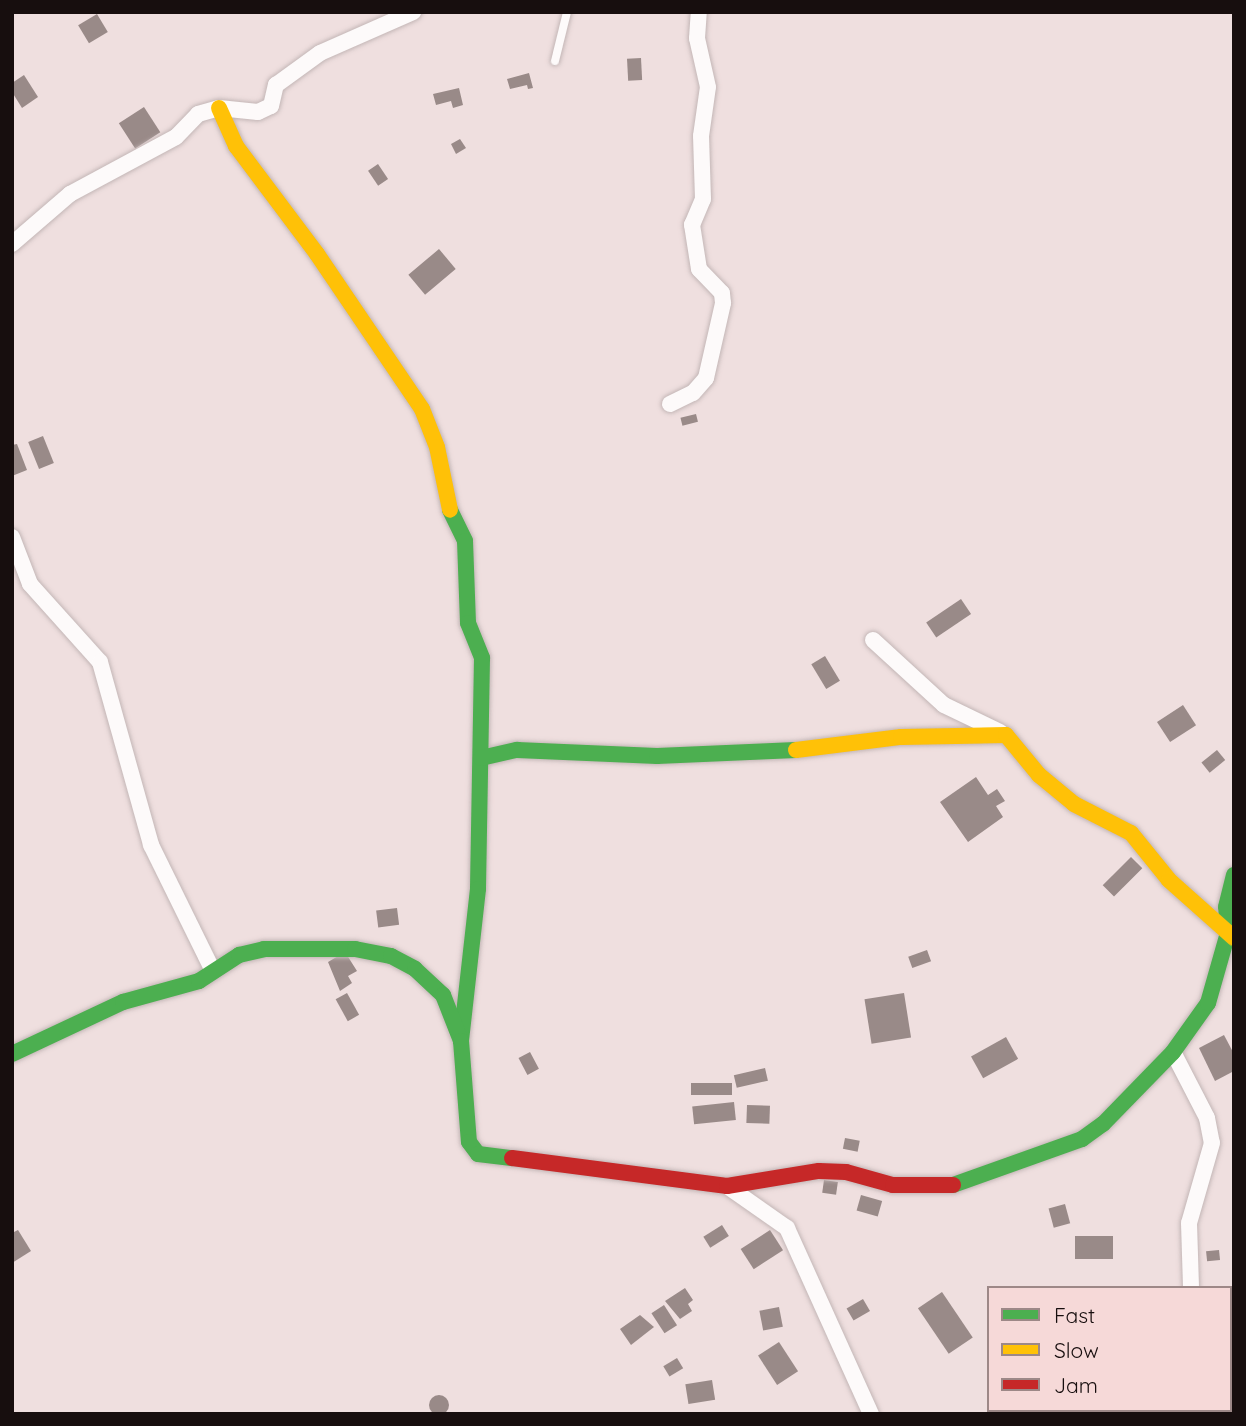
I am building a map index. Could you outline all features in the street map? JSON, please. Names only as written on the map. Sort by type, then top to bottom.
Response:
[{"type":"street","points":[[12,244],[71,194],[176,137],[198,114],[219,108],[258,113],[271,106],[276,85],[320,53],[413,12]]},
{"type":"street","points":[[670,404],[693,393],[706,378],[723,303],[722,293],[699,269],[692,225],[703,200],[701,135],[708,87],[697,38],[699,12]]},
{"type":"street","points":[[219,108],[236,146],[317,254],[422,409],[437,447],[446,502],[465,541],[468,623],[482,658],[478,889],[461,1041],[470,1142],[478,1154],[727,1185],[759,1184],[819,1171],[846,1172],[893,1185],[960,1185],[1082,1139],[1103,1125],[1173,1052],[1208,1003],[1231,936],[1226,907],[1234,876]]},
{"type":"street","points":[[12,537],[30,584],[100,662],[151,845],[213,971]]},
{"type":"street","points":[[873,640],[944,705],[1006,735],[1039,775],[1074,804],[1131,833],[1169,880],[1231,936]]},
{"type":"street","points":[[481,758],[517,750],[574,749],[657,756],[765,754],[901,737],[1006,735]]},
{"type":"street","points":[[12,1054],[123,1002],[182,988],[239,955],[264,948],[355,949],[391,956],[415,969],[443,995],[461,1041]]},
{"type":"street","points":[[1173,1052],[1207,1118],[1212,1143],[1189,1223],[1191,1286]]},
{"type":"street","points":[[727,1185],[787,1228],[871,1414]]},
{"type":"lane","points":[[555,61],[566,12]]},
{"type":"building","points":[[97,14],[108,32],[89,43],[78,25]]},
{"type":"building","points":[[641,58],[642,80],[628,81],[627,59]]},
{"type":"building","points":[[529,73],[533,88],[528,89],[527,85],[510,89],[507,79]]},
{"type":"building","points":[[24,75],[38,97],[22,108],[12,92],[12,83]]},
{"type":"building","points":[[459,88],[463,105],[453,108],[451,101],[436,105],[433,94]]},
{"type":"building","points":[[144,107],[160,132],[135,148],[119,123]]},
{"type":"building","points":[[460,139],[466,148],[456,154],[451,144]]},
{"type":"building","points":[[378,164],[388,179],[378,186],[368,171]]},
{"type":"building","points":[[439,249],[456,269],[425,295],[408,275]]},
{"type":"building","points":[[696,414],[698,422],[682,426],[680,418]]},
{"type":"building","points":[[43,436],[54,463],[39,469],[28,442]]},
{"type":"building","points":[[17,444],[27,470],[12,476],[12,445]]},
{"type":"building","points":[[961,599],[971,614],[936,637],[926,622]]},
{"type":"building","points":[[825,656],[840,681],[826,689],[811,664]]},
{"type":"building","points":[[1183,705],[1196,725],[1170,742],[1157,722]]},
{"type":"building","points":[[1217,750],[1225,760],[1210,773],[1201,763]]},
{"type":"building","points":[[976,777],[988,795],[997,789],[1005,801],[996,806],[1003,817],[968,842],[940,802]]},
{"type":"building","points":[[1131,857],[1142,868],[1114,897],[1103,885]]},
{"type":"building","points":[[397,908],[399,925],[378,927],[376,911]]},
{"type":"building","points":[[927,950],[931,961],[912,968],[908,957]]},
{"type":"building","points":[[345,952],[357,971],[348,976],[352,983],[340,991],[328,962]]},
{"type":"building","points":[[347,993],[359,1015],[348,1021],[336,999]]},
{"type":"building","points":[[904,993],[911,1037],[872,1044],[864,999]]},
{"type":"building","points":[[1224,1035],[1234,1054],[1234,1071],[1215,1081],[1199,1048]]},
{"type":"building","points":[[1006,1037],[1018,1059],[983,1078],[971,1056]]},
{"type":"building","points":[[530,1052],[539,1069],[527,1075],[519,1058]]},
{"type":"building","points":[[765,1068],[768,1081],[737,1088],[734,1075]]},
{"type":"building","points":[[691,1083],[732,1083],[732,1095],[691,1095]]},
{"type":"building","points":[[734,1102],[736,1120],[694,1124],[692,1106]]},
{"type":"building","points":[[747,1105],[770,1106],[769,1124],[746,1123]]},
{"type":"building","points":[[845,1138],[860,1141],[858,1152],[843,1149]]},
{"type":"building","points":[[824,1180],[838,1182],[836,1195],[822,1193]]},
{"type":"building","points":[[861,1195],[882,1201],[878,1216],[857,1210]]},
{"type":"building","points":[[1065,1204],[1070,1223],[1054,1228],[1049,1208]]},
{"type":"building","points":[[722,1225],[729,1236],[710,1248],[703,1237]]},
{"type":"building","points":[[18,1230],[31,1251],[12,1263],[12,1233]]},
{"type":"building","points":[[770,1230],[783,1250],[754,1269],[741,1249]]},
{"type":"building","points":[[1075,1236],[1113,1236],[1113,1259],[1075,1259]]},
{"type":"building","points":[[1219,1250],[1220,1260],[1207,1261],[1206,1251]]},
{"type":"building","points":[[685,1288],[693,1300],[688,1304],[692,1311],[680,1319],[665,1301]]},
{"type":"building","points":[[942,1292],[973,1338],[949,1354],[918,1308]]},
{"type":"building","points":[[863,1299],[870,1311],[854,1321],[847,1308]]},
{"type":"building","points":[[664,1305],[677,1325],[664,1333],[651,1313]]},
{"type":"building","points":[[779,1307],[783,1327],[763,1330],[759,1311]]},
{"type":"building","points":[[640,1315],[654,1327],[631,1345],[620,1329]]},
{"type":"building","points":[[779,1342],[798,1371],[777,1385],[758,1356]]},
{"type":"building","points":[[677,1358],[683,1368],[669,1377],[663,1366]]},
{"type":"building","points":[[712,1380],[715,1400],[688,1404],[685,1384]]},
{"type":"building","points":[[435,1395],[443,1395],[449,1405],[443,1415],[435,1415],[429,1409],[429,1401]]},
{"type":"traffic: fast","points":[[450,510],[465,541],[468,623],[482,658],[478,889],[461,1041]]},
{"type":"traffic: fast","points":[[481,758],[517,750],[657,756],[796,750]]},
{"type":"traffic: fast","points":[[953,1185],[1082,1139],[1103,1124],[1173,1052],[1208,1003],[1228,933],[1226,907],[1234,875]]},
{"type":"traffic: fast","points":[[12,1054],[123,1002],[199,981],[239,955],[264,949],[355,949],[391,956],[415,969],[443,995],[461,1041],[469,1142],[478,1154],[512,1158]]},
{"type":"traffic: slow","points":[[219,108],[236,146],[317,254],[422,409],[437,447],[450,510]]},
{"type":"traffic: slow","points":[[796,750],[901,737],[1006,735],[1039,775],[1074,804],[1131,833],[1169,880],[1234,938]]},
{"type":"traffic: jam","points":[[512,1158],[727,1186],[819,1171],[846,1172],[893,1185],[953,1185]]}]
